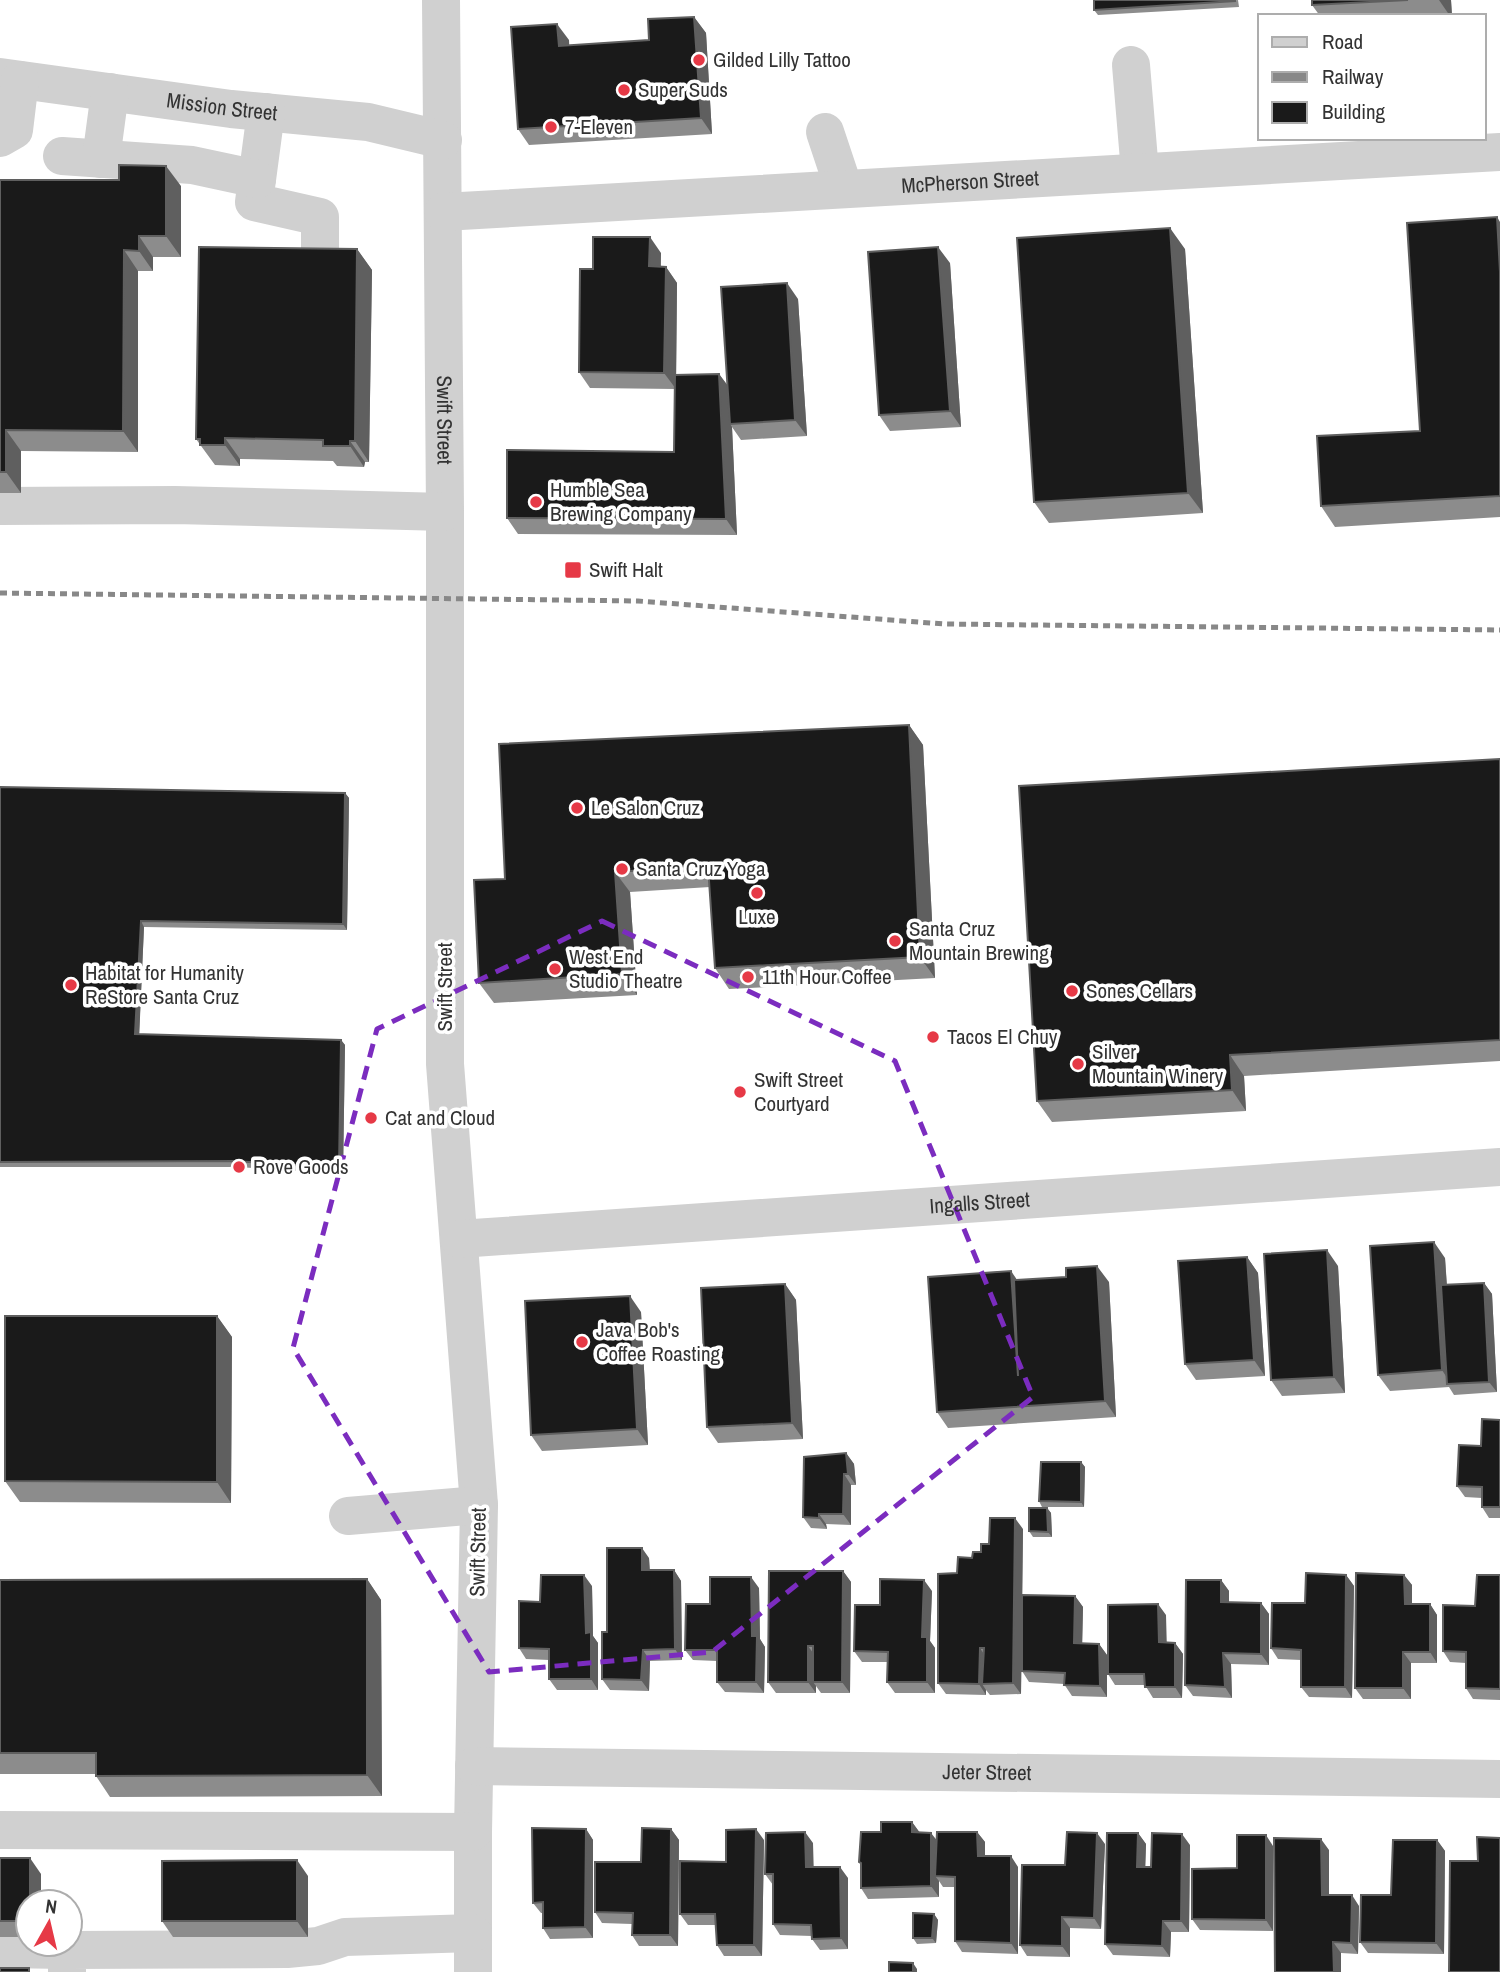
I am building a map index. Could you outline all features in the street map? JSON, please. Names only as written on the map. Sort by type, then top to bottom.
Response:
[{"type":"street","name":"Swift Street","points":[[441,0],[445,1064],[480,1505],[473,1972]]},
{"type":"street","points":[[1131,65],[1140,172]]},
{"type":"street","name":"Mission Street","points":[[10,78],[266,112],[368,122],[443,141]]},
{"type":"street","points":[[0,138],[14,130],[10,78]]},
{"type":"street","points":[[101,159],[110,92]]},
{"type":"street","points":[[266,112],[254,202],[320,217],[320,261]]},
{"type":"street","points":[[825,132],[844,189]]},
{"type":"street","name":"McPherson Street","points":[[443,212],[1140,172],[1450,146],[1500,152]]},
{"type":"street","points":[[62,156],[192,165],[257,179]]},
{"type":"street","points":[[0,506],[175,505],[445,512]]},
{"type":"street","name":"Ingalls Street","points":[[459,1239],[1500,1167]]},
{"type":"street","points":[[348,1516],[480,1505]]},
{"type":"street","name":"Jeter Street","points":[[474,1766],[1500,1779]]},
{"type":"street","points":[[0,1830],[473,1832]]},
{"type":"street","points":[[0,1949],[67,1961],[287,1949],[318,1946],[345,1937],[473,1933]]},
{"type":"highlighted area","points":[[602,921],[895,1061],[1033,1397],[712,1652],[489,1672],[293,1348],[377,1029]]},
{"type":"building","points":[[1094,0],[1235,0],[1235,1],[1094,10]]},
{"type":"building","points":[[1312,0],[1408,0],[1312,5]]},
{"type":"building","points":[[694,17],[701,118],[518,129],[511,27],[557,24],[559,46],[649,40],[648,19]]},
{"type":"building","points":[[119,165],[166,166],[166,236],[139,236],[139,251],[124,250],[123,431],[6,430],[6,472],[0,472],[0,180],[119,180]]},
{"type":"building","points":[[1497,217],[1500,272],[1500,496],[1321,506],[1317,436],[1420,431],[1407,223]]},
{"type":"building","points":[[1170,228],[1188,493],[1034,502],[1017,238]]},
{"type":"building","points":[[593,237],[650,237],[649,266],[666,267],[664,373],[579,372],[580,269],[593,269]]},
{"type":"building","points":[[199,247],[357,249],[355,441],[350,441],[350,446],[323,446],[323,440],[225,438],[225,445],[200,445],[200,439],[196,439]]},
{"type":"building","points":[[938,247],[950,411],[879,415],[868,252]]},
{"type":"building","points":[[787,283],[795,420],[730,424],[721,287]]},
{"type":"building","points":[[719,374],[726,519],[507,518],[507,450],[674,452],[675,375]]},
{"type":"building","points":[[909,725],[920,957],[715,968],[708,866],[615,872],[622,974],[479,983],[474,880],[505,879],[499,744]]},
{"type":"building","points":[[1500,759],[1500,1040],[1230,1055],[1232,1090],[1037,1101],[1019,786]]},
{"type":"building","name":"Habitat for Humanity ReStore Santa Cruz","points":[[0,787],[345,793],[343,924],[141,921],[135,1034],[341,1040],[339,1168],[235,1161],[0,1162]]},
{"type":"building","points":[[1434,1242],[1442,1370],[1378,1375],[1370,1246]]},
{"type":"building","points":[[1327,1250],[1334,1377],[1271,1380],[1264,1254]]},
{"type":"building","points":[[1247,1257],[1254,1360],[1185,1364],[1178,1261]]},
{"type":"building","points":[[1097,1266],[1105,1401],[937,1412],[928,1277],[1011,1271],[1018,1376],[1014,1280],[1066,1277],[1066,1268]]},
{"type":"building","points":[[1484,1283],[1489,1382],[1447,1384],[1441,1285]]},
{"type":"building","points":[[785,1284],[792,1423],[707,1427],[701,1288]]},
{"type":"building","points":[[630,1296],[637,1429],[531,1435],[525,1301]]},
{"type":"building","points":[[5,1316],[217,1316],[217,1482],[5,1481]]},
{"type":"building","points":[[1482,1419],[1500,1420],[1500,1507],[1482,1507],[1482,1487],[1457,1486],[1459,1445],[1481,1446]]},
{"type":"building","points":[[846,1453],[848,1474],[844,1474],[843,1514],[819,1514],[819,1518],[803,1517],[804,1457]]},
{"type":"building","points":[[1041,1462],[1081,1462],[1081,1502],[1039,1501]]},
{"type":"building","points":[[1029,1508],[1047,1508],[1048,1532],[1029,1531]]},
{"type":"building","points":[[990,1518],[1015,1518],[1013,1683],[982,1684],[984,1648],[980,1648],[979,1684],[938,1683],[938,1574],[957,1573],[958,1557],[972,1558],[973,1552],[981,1552],[981,1544],[989,1544]]},
{"type":"building","points":[[607,1548],[642,1548],[642,1570],[674,1570],[675,1649],[643,1650],[641,1680],[602,1679],[602,1632],[607,1632]]},
{"type":"building","points":[[769,1571],[843,1571],[842,1682],[813,1682],[813,1646],[808,1646],[808,1682],[768,1682]]},
{"type":"building","points":[[1306,1573],[1346,1575],[1345,1687],[1301,1687],[1301,1650],[1271,1648],[1272,1603],[1305,1603]]},
{"type":"building","points":[[1356,1573],[1404,1575],[1405,1604],[1430,1604],[1430,1652],[1403,1652],[1403,1688],[1355,1688]]},
{"type":"building","points":[[541,1575],[584,1575],[586,1633],[591,1632],[591,1679],[549,1679],[549,1649],[519,1648],[519,1601],[540,1602]]},
{"type":"building","points":[[1477,1575],[1500,1575],[1500,1689],[1466,1688],[1466,1652],[1443,1651],[1443,1605],[1475,1606]]},
{"type":"building","points":[[710,1577],[751,1577],[752,1636],[757,1636],[756,1682],[717,1682],[717,1650],[685,1650],[686,1604],[710,1604]]},
{"type":"building","points":[[367,1579],[367,1775],[96,1776],[96,1753],[0,1753],[0,1580]]},
{"type":"building","points":[[880,1579],[924,1580],[922,1637],[927,1637],[927,1682],[887,1682],[888,1652],[854,1651],[855,1605],[880,1605]]},
{"type":"building","points":[[1186,1580],[1221,1580],[1221,1602],[1261,1603],[1261,1654],[1223,1653],[1225,1687],[1185,1685]]},
{"type":"building","points":[[1022,1595],[1075,1596],[1074,1643],[1099,1644],[1100,1686],[1064,1685],[1065,1673],[1022,1671]]},
{"type":"building","points":[[1158,1604],[1159,1642],[1175,1643],[1175,1687],[1145,1687],[1144,1674],[1108,1674],[1108,1605]]},
{"type":"building","points":[[881,1822],[912,1822],[912,1832],[931,1833],[931,1886],[861,1888],[861,1832],[881,1832]]},
{"type":"building","points":[[532,1828],[586,1829],[585,1927],[543,1928],[543,1902],[533,1903]]},
{"type":"building","points":[[642,1828],[671,1829],[670,1935],[632,1935],[633,1913],[595,1912],[595,1862],[641,1862]]},
{"type":"building","points":[[756,1829],[754,1945],[717,1945],[715,1914],[680,1914],[680,1861],[726,1862],[726,1830]]},
{"type":"building","points":[[805,1832],[806,1867],[840,1867],[841,1938],[812,1939],[811,1925],[773,1924],[773,1874],[765,1874],[766,1833]]},
{"type":"building","points":[[937,1832],[977,1832],[978,1856],[1011,1856],[1011,1943],[955,1941],[955,1877],[935,1876]]},
{"type":"building","points":[[1067,1832],[1097,1833],[1094,1918],[1062,1917],[1062,1946],[1020,1945],[1022,1865],[1065,1865]]},
{"type":"building","points":[[1107,1833],[1138,1833],[1137,1867],[1151,1867],[1152,1833],[1182,1834],[1181,1921],[1163,1921],[1162,1946],[1105,1944]]},
{"type":"building","points":[[1237,1835],[1266,1835],[1266,1920],[1192,1919],[1192,1869],[1237,1868]]},
{"type":"building","points":[[1477,1837],[1500,1838],[1500,1972],[1449,1972],[1450,1861],[1478,1861]]},
{"type":"building","points":[[1274,1838],[1321,1839],[1322,1895],[1352,1895],[1351,1943],[1333,1942],[1334,1972],[1275,1972]]},
{"type":"building","points":[[1393,1840],[1437,1840],[1436,1943],[1360,1942],[1361,1895],[1391,1895]]},
{"type":"building","points":[[0,1858],[30,1858],[30,1888],[14,1888],[14,1921],[0,1921]]},
{"type":"building","points":[[297,1860],[297,1921],[162,1921],[162,1861]]},
{"type":"building","points":[[913,1913],[934,1914],[932,1938],[913,1938]]},
{"type":"building","points":[[889,1962],[913,1963],[913,1972],[889,1972]]},
{"type":"building","points":[[0,1968],[29,1968],[29,1972],[0,1972]]},
{"type":"railway","points":[[0,593],[638,601],[944,624],[1500,630]]},
{"type":"place","name":"Gilded Lilly Tattoo","points":[[699,60]]},
{"type":"place","name":"Super Suds","points":[[624,90]]},
{"type":"place","name":"7-Eleven","points":[[551,127]]},
{"type":"place","name":"Humble Sea Brewing Company","points":[[536,502]]},
{"type":"place","name":"Swift Halt","points":[[573,570]]},
{"type":"place","name":"Le Salon Cruz","points":[[577,808]]},
{"type":"place","name":"Santa Cruz Yoga","points":[[622,869]]},
{"type":"place","name":"Luxe","points":[[757,893]]},
{"type":"place","name":"Santa Cruz Mountain Brewing","points":[[895,941]]},
{"type":"place","name":"West End Studio Theatre","points":[[555,969]]},
{"type":"place","name":"11th Hour Coffee","points":[[748,977]]},
{"type":"place","name":"Habitat for Humanity ReStore Santa Cruz","points":[[71,985]]},
{"type":"place","name":"Sones Cellars","points":[[1072,991]]},
{"type":"place","name":"Tacos El Chuy","points":[[933,1037]]},
{"type":"place","name":"Silver Mountain Winery","points":[[1078,1064]]},
{"type":"place","name":"Swift Street Courtyard","points":[[740,1092]]},
{"type":"place","name":"Cat and Cloud","points":[[371,1118]]},
{"type":"place","name":"Rove Goods","points":[[239,1167]]},
{"type":"place","name":"Java Bob's Coffee Roasting","points":[[582,1342]]}]
